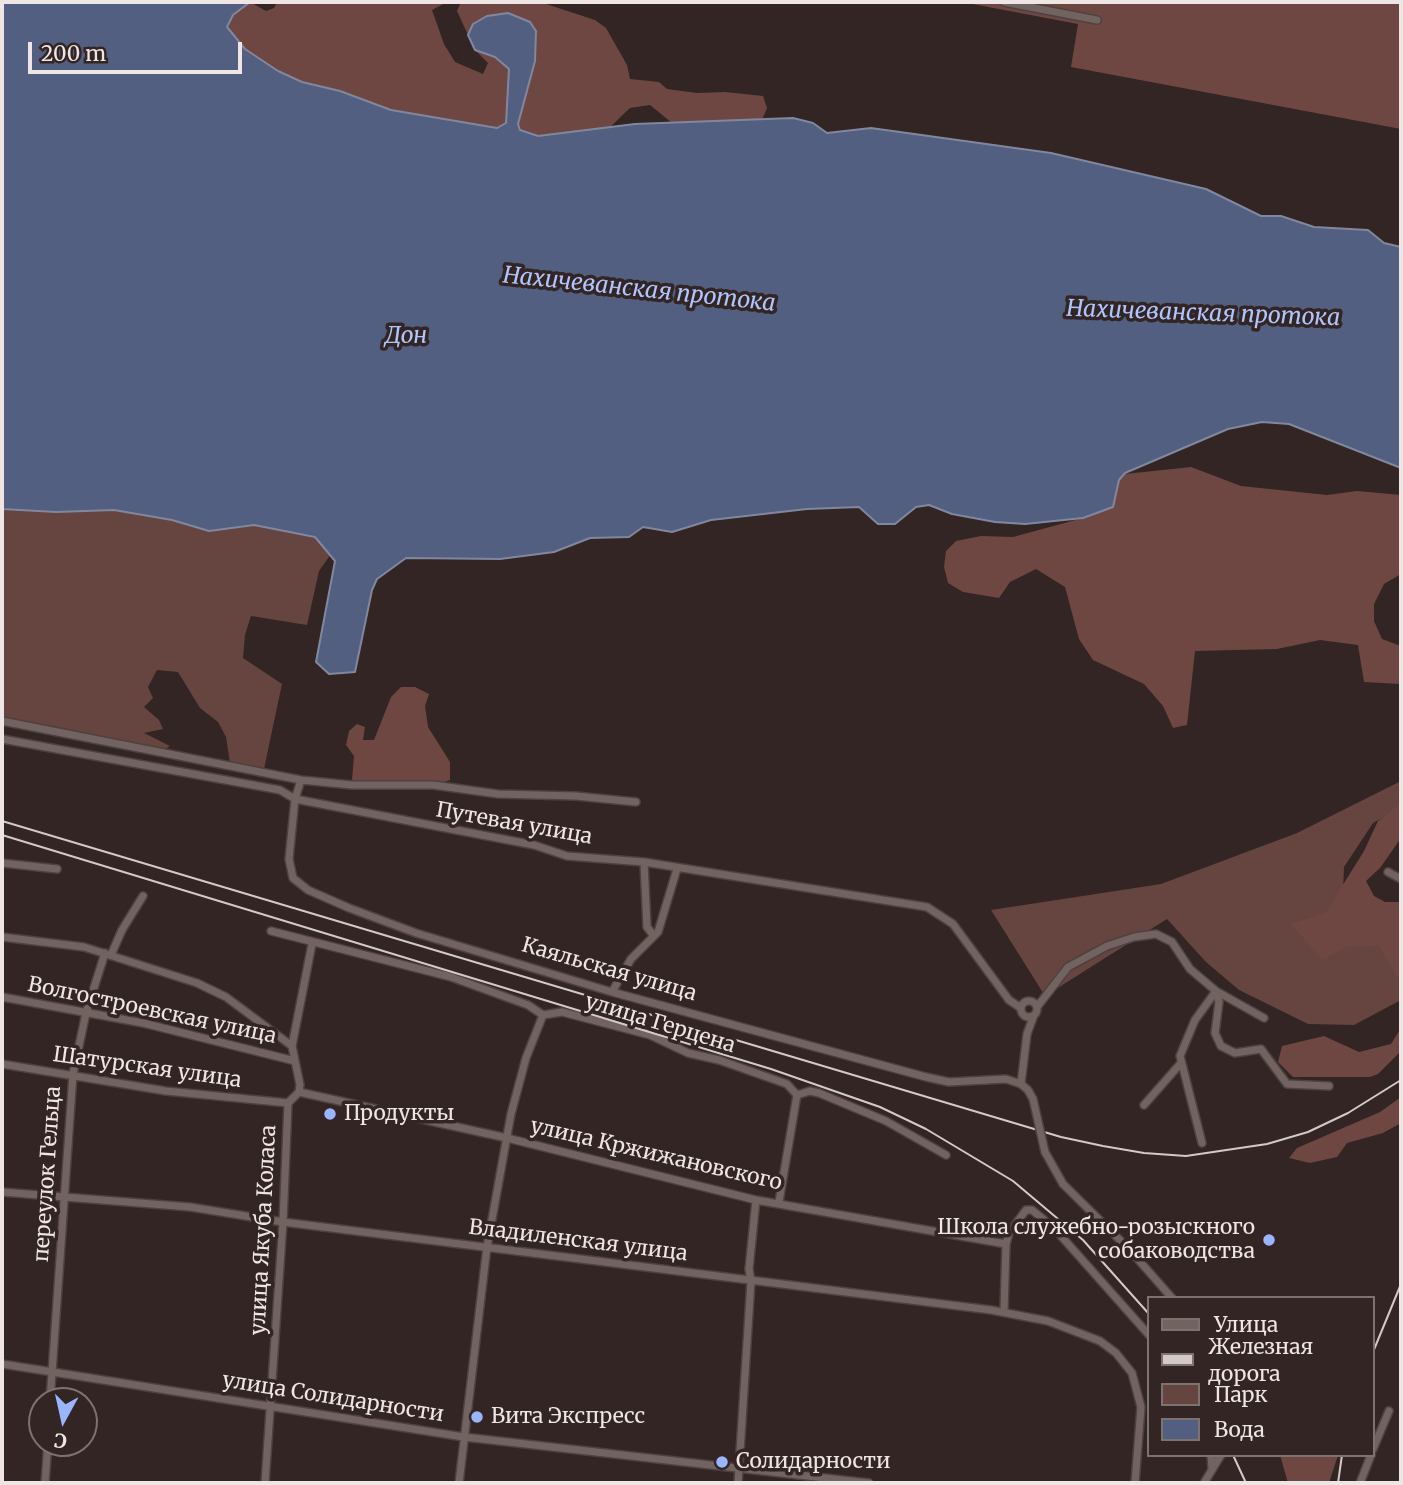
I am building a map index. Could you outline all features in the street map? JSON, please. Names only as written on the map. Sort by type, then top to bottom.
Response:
[{"type":"street","points":[[1004,2],[1097,20]]},
{"type":"street","name":"Путевая улица","points":[[2,721],[301,780],[352,785],[433,785],[498,794],[576,796],[636,802]]},
{"type":"street","name":"Путевая улица","points":[[2,738],[280,790],[295,799],[534,845],[567,856],[644,862],[927,907],[953,924],[1009,1000],[1023,1012]]},
{"type":"street","name":"Каяльская улица","points":[[301,780],[295,799],[289,859],[293,878],[308,890],[416,933],[612,992],[926,1077],[949,1082],[1006,1079],[1021,1084]]},
{"type":"street","points":[[644,862],[647,927],[654,936]]},
{"type":"street","points":[[2,863],[57,870]]},
{"type":"street","points":[[612,992],[631,959],[654,936],[664,918],[677,869]]},
{"type":"street","points":[[1388,872],[1401,879]]},
{"type":"street","name":"переулок Гельца","points":[[51,1387],[62,1195],[73,1074],[86,1013],[108,954],[143,896]]},
{"type":"street","name":"улица Герцена","points":[[271,931],[312,944],[451,977],[528,1005],[543,1015],[562,1012],[650,1035],[688,1053],[719,1060],[787,1084],[797,1095],[810,1091],[819,1093],[886,1121],[946,1155]]},
{"type":"street","points":[[1170,1296],[1128,1248],[1063,1184],[1045,1152],[1033,1099],[1021,1084],[1027,1034],[1037,1007],[1068,967],[1107,946],[1134,937],[1156,934],[1172,942],[1190,969],[1216,992],[1264,1018]]},
{"type":"street","points":[[2,937],[84,947],[211,989],[292,1046]]},
{"type":"street","points":[[299,1093],[292,1046],[312,944]]},
{"type":"street","points":[[1202,1143],[1192,1096],[1181,1063],[1184,1043],[1195,1020],[1216,992]]},
{"type":"street","points":[[1216,992],[1219,1002],[1215,1033],[1220,1046],[1235,1053],[1261,1049],[1266,1052],[1287,1084],[1329,1086]]},
{"type":"street","name":"Волгостроевская улица","points":[[2,997],[144,1023],[295,1061]]},
{"type":"street","points":[[1027,1034],[1023,1012],[1028,1001],[1037,1007]]},
{"type":"street","points":[[1023,1012],[1034,1015]]},
{"type":"street","points":[[459,1483],[487,1247],[507,1138],[526,1058],[543,1015]]},
{"type":"street","points":[[1144,1105],[1181,1063]]},
{"type":"street","name":"Шатурская улица","points":[[2,1064],[166,1091],[288,1103]]},
{"type":"street","name":"улица Кржижановского","points":[[299,1093],[507,1138],[756,1200],[1006,1244]]},
{"type":"street","name":"улица Якуба Коласа","points":[[265,1483],[272,1406],[288,1103],[299,1093]]},
{"type":"street","points":[[779,1202],[797,1095]]},
{"type":"street","name":"Владиленская улица","points":[[2,1192],[190,1207],[283,1222],[1004,1312],[1048,1321],[1100,1341],[1116,1353],[1132,1373],[1141,1407],[1135,1483]]},
{"type":"street","points":[[738,1483],[751,1281],[749,1269],[756,1200]]},
{"type":"street","points":[[1004,1312],[1006,1244],[1009,1233],[1026,1210],[1032,1210],[1054,1228],[1148,1334]]},
{"type":"street","name":"улица Солидарности","points":[[2,1364],[464,1437],[869,1483]]},
{"type":"street","points":[[1375,1444],[1389,1411]]},
{"type":"street","points":[[45,1483],[47,1457]]},
{"type":"street","points":[[1211,1457],[1212,1470]]},
{"type":"street","points":[[1360,1483],[1370,1457]]},
{"type":"street","points":[[1204,1483],[1220,1458]]},
{"type":"green space","points":[[2,509],[56,512],[114,510],[172,520],[209,531],[254,525],[315,537],[331,554],[319,571],[307,625],[251,616],[245,635],[243,658],[282,684],[264,769],[230,763],[226,737],[218,722],[200,708],[178,672],[157,670],[148,687],[153,698],[144,707],[159,720],[163,729],[144,733],[170,746],[165,749],[2,718]]},
{"type":"green space","points":[[1401,781],[1401,808],[1373,823],[1344,867],[1343,893],[1401,952],[1401,1000],[1354,1025],[1308,1024],[1239,990],[1206,962],[1167,919],[1045,996],[991,910],[1161,884],[1297,833]]},
{"type":"shaded area","points":[[250,2],[266,11],[274,8],[277,2],[447,2],[432,10],[444,44],[455,62],[483,74],[488,63],[475,50],[495,57],[509,69],[506,123],[497,128],[479,127],[391,110],[340,91],[302,82],[278,71],[245,49],[227,27],[232,15]]},
{"type":"shaded area","points":[[461,2],[540,2],[595,20],[606,28],[627,65],[630,79],[659,82],[667,89],[697,93],[725,92],[763,96],[767,108],[762,120],[672,123],[650,105],[630,108],[609,128],[538,136],[529,134],[519,130],[518,124],[528,86],[473,24],[468,35],[457,11]]},
{"type":"shaded area","points":[[962,2],[1401,2],[1401,129],[1071,67],[1078,24]]},
{"type":"shaded area","points":[[1191,467],[1241,486],[1327,495],[1357,491],[1401,495],[1401,574],[1384,584],[1374,604],[1374,621],[1382,639],[1401,646],[1401,684],[1364,682],[1358,645],[1320,640],[1277,649],[1195,651],[1187,725],[1173,728],[1163,706],[1144,684],[1093,660],[1079,639],[1065,587],[1036,569],[1010,582],[999,598],[963,592],[948,583],[944,567],[946,551],[956,541],[981,536],[1013,537],[1083,518],[1113,507],[1119,479],[1125,474]]},
{"type":"shaded area","points":[[401,687],[415,687],[429,694],[425,706],[428,727],[450,762],[450,780],[441,783],[352,780],[354,756],[346,745],[349,731],[357,724],[365,727],[363,740],[374,740],[391,697]]},
{"type":"shaded area","points":[[1401,803],[1401,838],[1380,868],[1366,881],[1374,896],[1385,902],[1401,902],[1401,984],[1379,946],[1347,947],[1322,960],[1291,924],[1326,912],[1364,851],[1378,821]]},
{"type":"shaded area","points":[[1401,1028],[1401,1051],[1378,1074],[1370,1077],[1293,1077],[1278,1062],[1282,1046],[1324,1036],[1359,1052],[1391,1044]]},
{"type":"shaded area","points":[[1401,1097],[1401,1123],[1383,1133],[1347,1143],[1337,1157],[1310,1163],[1289,1158],[1297,1148],[1380,1112]]},
{"type":"shaded area","points":[[1281,1457],[1337,1457],[1329,1483],[1288,1483]]},
{"type":"water","name":"Дон","points":[[2,2],[250,2],[233,15],[227,27],[245,49],[278,71],[302,82],[340,91],[391,110],[497,128],[506,123],[509,69],[495,57],[475,50],[468,35],[473,24],[487,16],[508,13],[530,22],[536,31],[535,61],[518,124],[520,130],[538,136],[635,124],[793,118],[813,123],[827,133],[871,128],[1051,153],[1206,189],[1261,216],[1281,216],[1314,227],[1368,230],[1384,243],[1401,247],[1401,468],[1289,424],[1262,422],[1228,429],[1125,473],[1119,480],[1113,507],[1083,518],[1025,524],[995,522],[952,514],[929,505],[916,507],[895,524],[878,524],[859,507],[807,509],[711,520],[672,532],[643,527],[629,537],[590,538],[554,552],[500,559],[406,558],[377,579],[372,590],[355,672],[329,674],[316,662],[335,561],[315,537],[254,525],[209,531],[172,520],[114,510],[56,512],[2,509]]},
{"type":"waterway","points":[[1399,1483],[1401,1477]]},
{"type":"railway","points":[[2,821],[1061,1137],[1103,1146],[1186,1156],[1267,1144],[1308,1132],[1348,1113],[1401,1080]]},
{"type":"railway","points":[[2,835],[771,1069],[880,1107],[926,1129],[1013,1181],[1083,1240],[1148,1313]]},
{"type":"railway","points":[[1375,1347],[1401,1284]]},
{"type":"railway","points":[[1234,1457],[1246,1483]]},
{"type":"railway","points":[[1338,1483],[1342,1457]]},
{"type":"place","name":"Продукты","points":[[330,1114]]},
{"type":"place","name":"Школа служебно-розыскного собаководства","points":[[1269,1240]]},
{"type":"place","name":"Вита Экспресс","points":[[477,1417]]},
{"type":"place","name":"Солидарности","points":[[722,1462]]},
{"type":"water label","name":"Нахичеванская протока","points":[[639,290]]},
{"type":"water label","name":"Нахичеванская протока","points":[[1203,314]]}]
